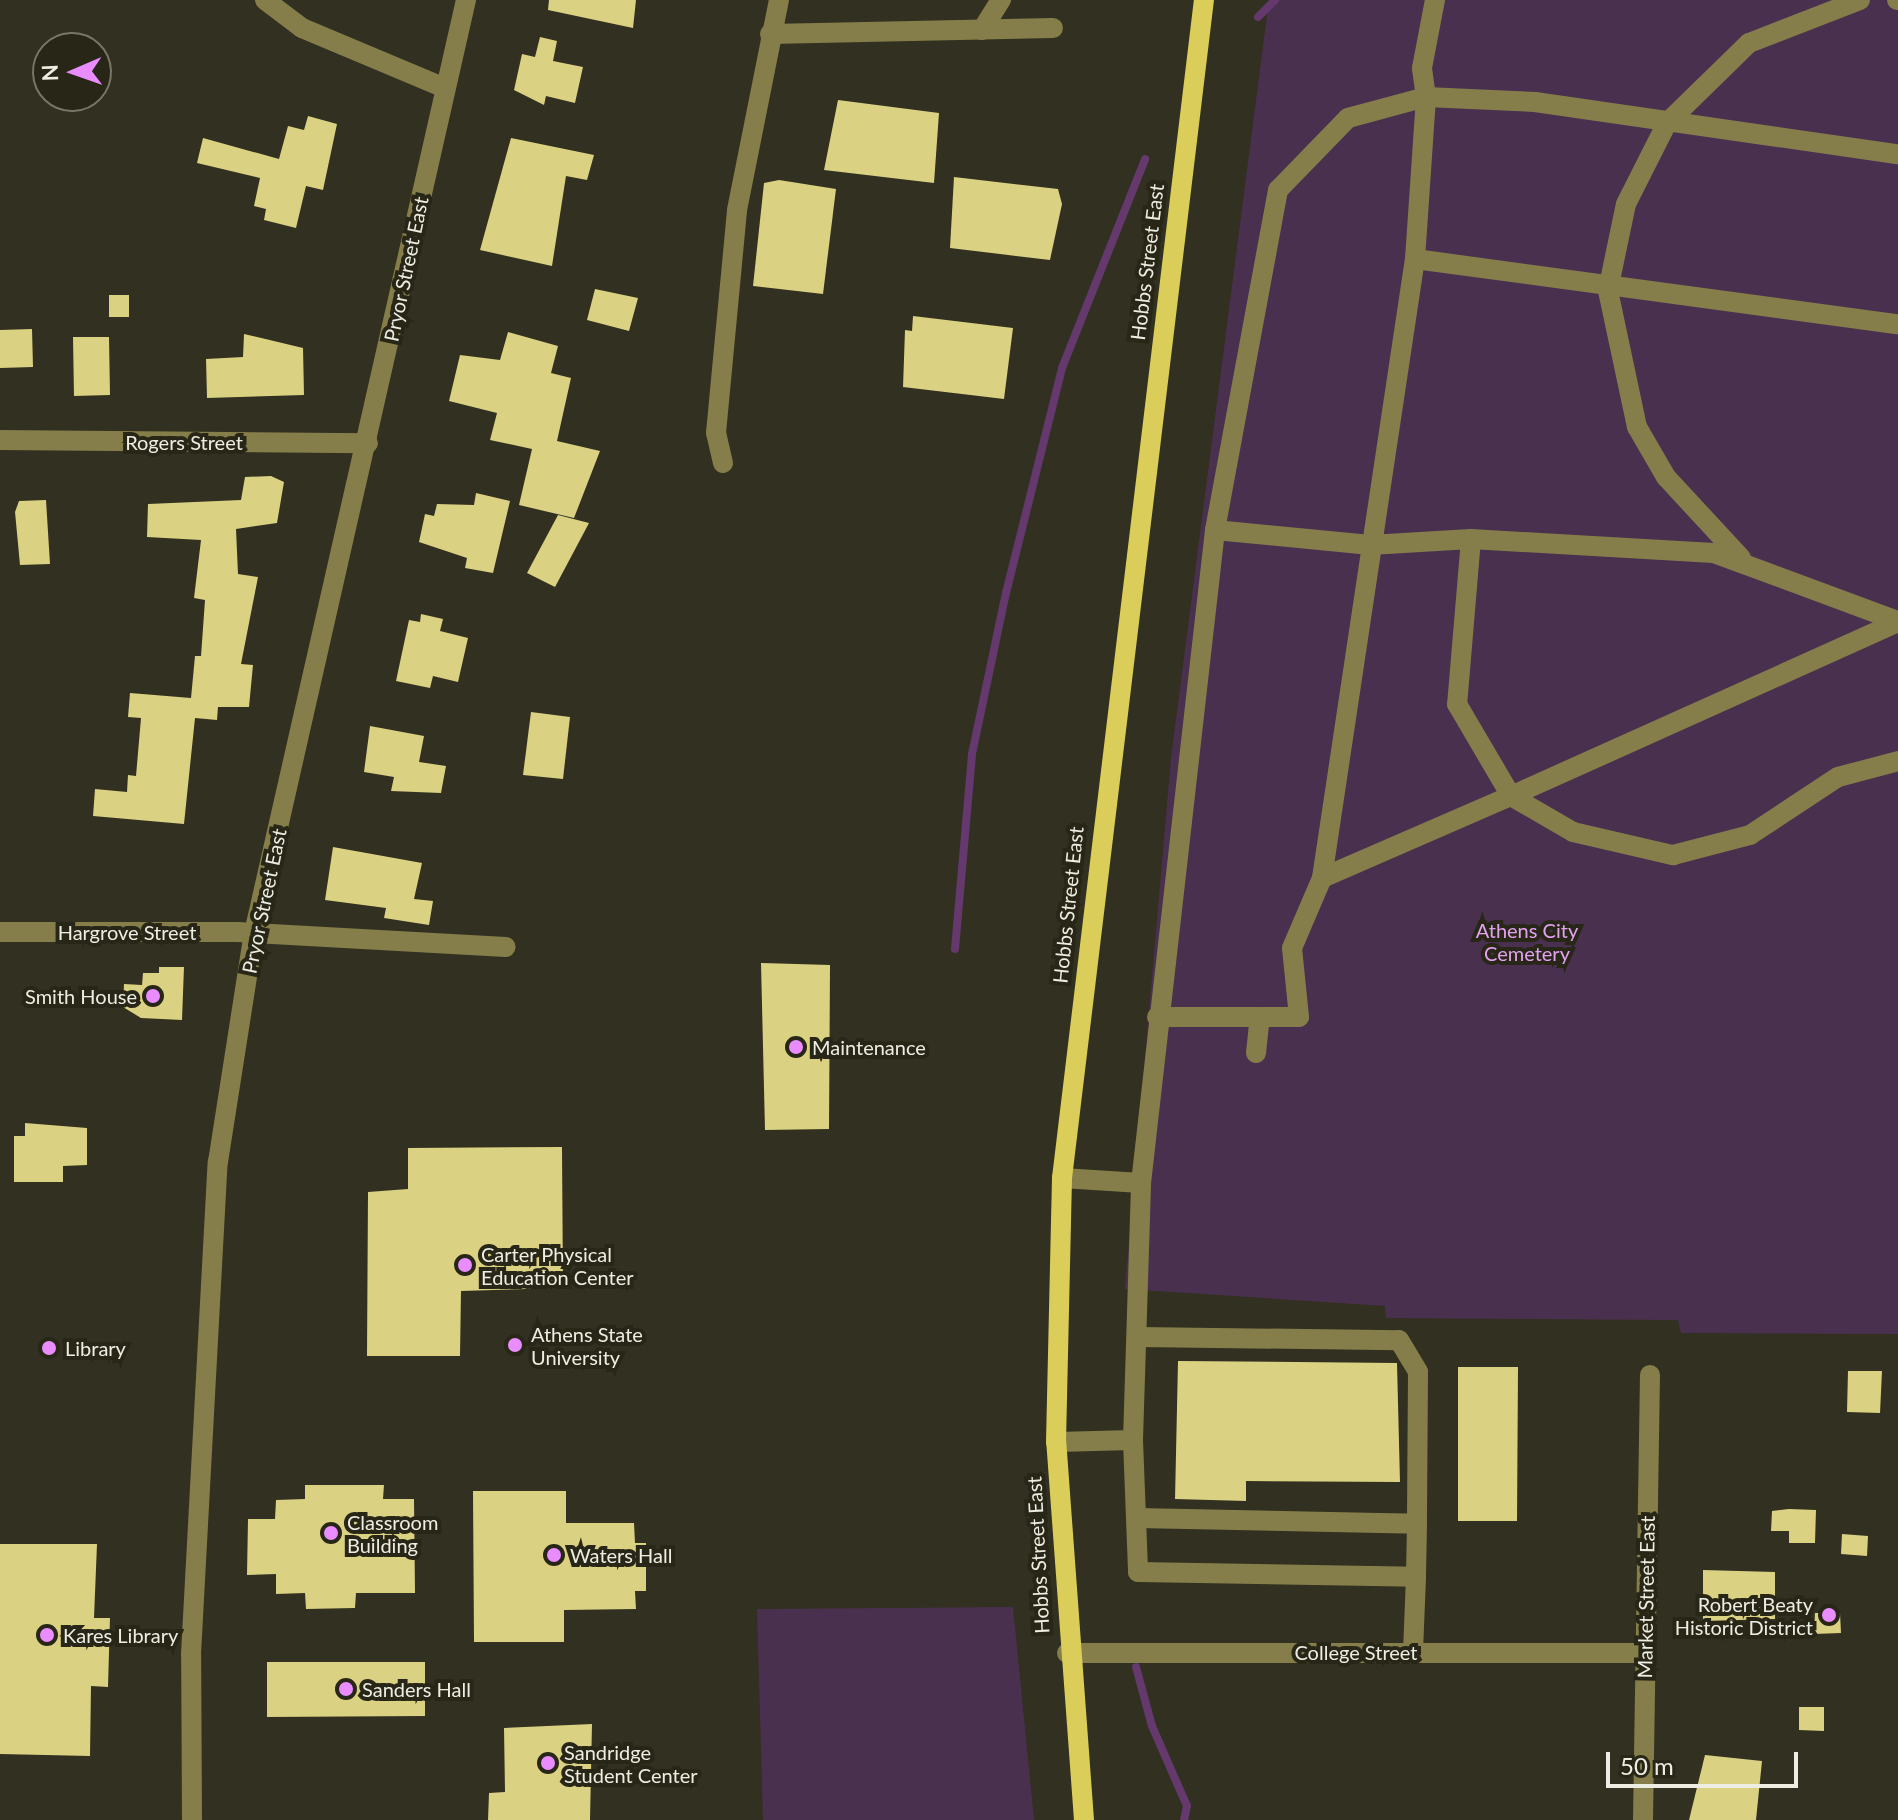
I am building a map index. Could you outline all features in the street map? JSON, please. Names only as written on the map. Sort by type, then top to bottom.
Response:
[{"type":"main road","name":"Hobbs Street East","points":[[1084,1820],[1067,1653],[1056,1442],[1062,1178],[1204,0]]},
{"type":"street","points":[[265,0],[302,28],[445,88]]},
{"type":"street","name":"Pryor Street East","points":[[192,1820],[191,1654],[217,1177],[254,933],[368,443],[466,0]]},
{"type":"street","points":[[723,463],[716,433],[737,210],[779,0]]},
{"type":"street","points":[[982,30],[1001,0]]},
{"type":"street","points":[[1157,1017],[1299,1017],[1292,948],[1322,878],[1415,259],[1426,97],[1422,68],[1435,0]]},
{"type":"street","points":[[1741,558],[1666,477],[1637,427],[1608,290],[1626,204],[1667,123],[1749,43],[1860,0]]},
{"type":"street","points":[[770,34],[1053,28]]},
{"type":"street","points":[[1416,1577],[1138,1572],[1133,1440],[1141,1183],[1157,1017],[1215,530],[1278,190],[1348,118],[1426,97],[1535,102],[1898,154]]},
{"type":"street","points":[[1415,259],[1608,290],[1898,324]]},
{"type":"street","name":"Rogers Street","points":[[0,440],[368,443]]},
{"type":"street","points":[[1215,530],[1370,545],[1471,539],[1741,558],[1898,621]]},
{"type":"street","points":[[1471,539],[1457,704],[1511,796],[1573,832],[1673,855],[1750,835],[1838,777],[1898,761]]},
{"type":"street","points":[[1322,878],[1898,621]]},
{"type":"street","name":"Hargrove Street","points":[[0,932],[254,933],[506,947]]},
{"type":"street","points":[[1256,1053],[1260,1017]]},
{"type":"street","points":[[1062,1178],[1141,1183]]},
{"type":"street","points":[[1138,1337],[1399,1340],[1418,1372],[1413,1652]]},
{"type":"street","name":"Market Street East","points":[[1643,1820],[1650,1375]]},
{"type":"street","points":[[1056,1442],[1133,1440]]},
{"type":"street","points":[[1137,1518],[1417,1524]]},
{"type":"street","name":"College Street","points":[[1067,1653],[1645,1653]]},
{"type":"green space","name":"Athens City Cemetery","points":[[1269,0],[1898,0],[1898,1334],[1681,1333],[1678,1320],[1386,1318],[1385,1306],[1125,1289],[1171,758]]},
{"type":"green space","points":[[1013,1607],[1034,1820],[763,1820],[757,1609]]},
{"type":"building","points":[[549,0],[636,0],[633,28],[548,10]]},
{"type":"building","points":[[540,37],[557,41],[553,61],[583,67],[575,103],[546,96],[544,105],[514,90],[522,54],[535,57]]},
{"type":"building","points":[[838,100],[939,113],[934,183],[824,170]]},
{"type":"building","points":[[308,116],[337,124],[323,190],[306,186],[296,228],[264,220],[266,209],[254,206],[260,178],[197,163],[203,138],[279,159],[288,126],[304,130]]},
{"type":"building","points":[[511,138],[594,155],[587,180],[566,176],[552,266],[480,250]]},
{"type":"building","points":[[954,177],[1058,189],[1062,204],[1050,260],[950,248]]},
{"type":"building","points":[[779,180],[836,189],[823,294],[753,286],[764,183]]},
{"type":"building","points":[[595,289],[638,298],[629,331],[587,320]]},
{"type":"building","points":[[109,295],[129,295],[129,317],[109,317]]},
{"type":"building","points":[[913,316],[1013,328],[1004,399],[903,387],[905,330],[912,331]]},
{"type":"building","points":[[32,329],[33,367],[0,368],[0,330]]},
{"type":"building","points":[[508,332],[558,346],[551,373],[571,378],[557,441],[600,451],[574,518],[519,505],[532,449],[490,440],[497,413],[449,401],[460,355],[500,360]]},
{"type":"building","points":[[244,334],[303,348],[304,395],[207,398],[206,359],[243,357]]},
{"type":"building","points":[[73,337],[109,337],[110,395],[74,396]]},
{"type":"building","points":[[271,476],[284,482],[277,523],[236,529],[238,574],[258,577],[241,664],[253,665],[249,707],[218,707],[217,720],[195,718],[184,824],[93,816],[95,789],[127,792],[128,775],[136,776],[141,718],[128,717],[130,693],[191,698],[195,656],[201,656],[205,600],[194,598],[201,540],[147,537],[148,504],[241,500],[245,477]]},
{"type":"building","points":[[476,493],[510,501],[493,573],[465,568],[467,558],[419,542],[425,514],[434,516],[437,504],[474,505]]},
{"type":"building","points":[[46,500],[50,564],[20,565],[15,512],[19,501]]},
{"type":"building","points":[[558,515],[589,523],[555,587],[527,573]]},
{"type":"building","points":[[421,614],[443,619],[440,631],[468,638],[458,682],[433,676],[430,688],[396,681],[409,620],[420,622]]},
{"type":"building","points":[[531,712],[570,717],[563,779],[523,775]]},
{"type":"building","points":[[370,726],[424,736],[419,762],[446,766],[441,793],[391,791],[394,777],[364,772]]},
{"type":"building","points":[[333,847],[422,863],[414,899],[433,901],[429,925],[384,918],[386,908],[325,900]]},
{"type":"building","name":"Maintenance","points":[[761,963],[830,965],[829,1129],[765,1130]]},
{"type":"building","name":"Smith House","points":[[159,967],[184,967],[182,1020],[141,1018],[123,1007],[124,984],[142,985],[143,973],[159,973]]},
{"type":"building","points":[[25,1123],[87,1128],[87,1165],[63,1166],[63,1182],[14,1182],[14,1136],[25,1136]]},
{"type":"building","name":"Carter Physical Education Center","points":[[562,1147],[563,1288],[461,1291],[460,1356],[367,1356],[368,1192],[408,1189],[408,1148]]},
{"type":"building","points":[[1178,1361],[1397,1363],[1400,1482],[1246,1481],[1246,1501],[1175,1499]]},
{"type":"building","points":[[1458,1367],[1518,1367],[1517,1521],[1458,1521]]},
{"type":"building","points":[[1848,1371],[1882,1371],[1880,1413],[1847,1412]]},
{"type":"building","name":"Classroom Building","points":[[305,1485],[384,1485],[383,1499],[414,1499],[415,1593],[356,1593],[355,1608],[306,1609],[305,1593],[276,1594],[276,1574],[247,1575],[248,1519],[275,1519],[276,1500],[305,1499]]},
{"type":"building","name":"Waters Hall","points":[[473,1491],[566,1491],[566,1523],[634,1523],[635,1543],[646,1543],[646,1591],[635,1591],[636,1609],[564,1610],[564,1642],[474,1642]]},
{"type":"building","points":[[1816,1510],[1815,1543],[1789,1543],[1789,1531],[1771,1531],[1772,1511]]},
{"type":"building","points":[[1842,1534],[1868,1536],[1867,1556],[1841,1554]]},
{"type":"building","name":"Kares Library","points":[[0,1544],[97,1544],[94,1618],[110,1618],[108,1687],[91,1686],[90,1756],[0,1754]]},
{"type":"building","points":[[1703,1570],[1775,1572],[1775,1619],[1703,1621]]},
{"type":"building","points":[[1815,1613],[1840,1613],[1841,1633],[1814,1634]]},
{"type":"building","name":"Sanders Hall","points":[[267,1662],[425,1662],[425,1716],[267,1717]]},
{"type":"building","points":[[1799,1707],[1824,1707],[1824,1731],[1799,1730]]},
{"type":"building","name":"Sandridge Student Center","points":[[592,1724],[590,1820],[488,1820],[489,1793],[505,1792],[504,1728]]},
{"type":"building","points":[[1705,1755],[1762,1761],[1756,1820],[1689,1820]]},
{"type":"waterway","points":[[1258,17],[1275,0]]},
{"type":"waterway","points":[[955,949],[972,754],[1006,593],[1062,368],[1145,159]]},
{"type":"waterway","points":[[1136,1667],[1152,1726],[1187,1806],[1184,1820]]},
{"type":"place","name":"Smith House","points":[[153,996]]},
{"type":"place","name":"Maintenance","points":[[796,1047]]},
{"type":"place","name":"Carter Physical Education Center","points":[[465,1265]]},
{"type":"place","name":"Athens State University","points":[[515,1345]]},
{"type":"place","name":"Library","points":[[49,1348]]},
{"type":"place","name":"Classroom Building","points":[[331,1533]]},
{"type":"place","name":"Waters Hall","points":[[554,1555]]},
{"type":"place","name":"Robert Beaty Historic District","points":[[1829,1615]]},
{"type":"place","name":"Kares Library","points":[[47,1635]]},
{"type":"place","name":"Sanders Hall","points":[[346,1689]]},
{"type":"place","name":"Sandridge Student Center","points":[[548,1763]]}]
